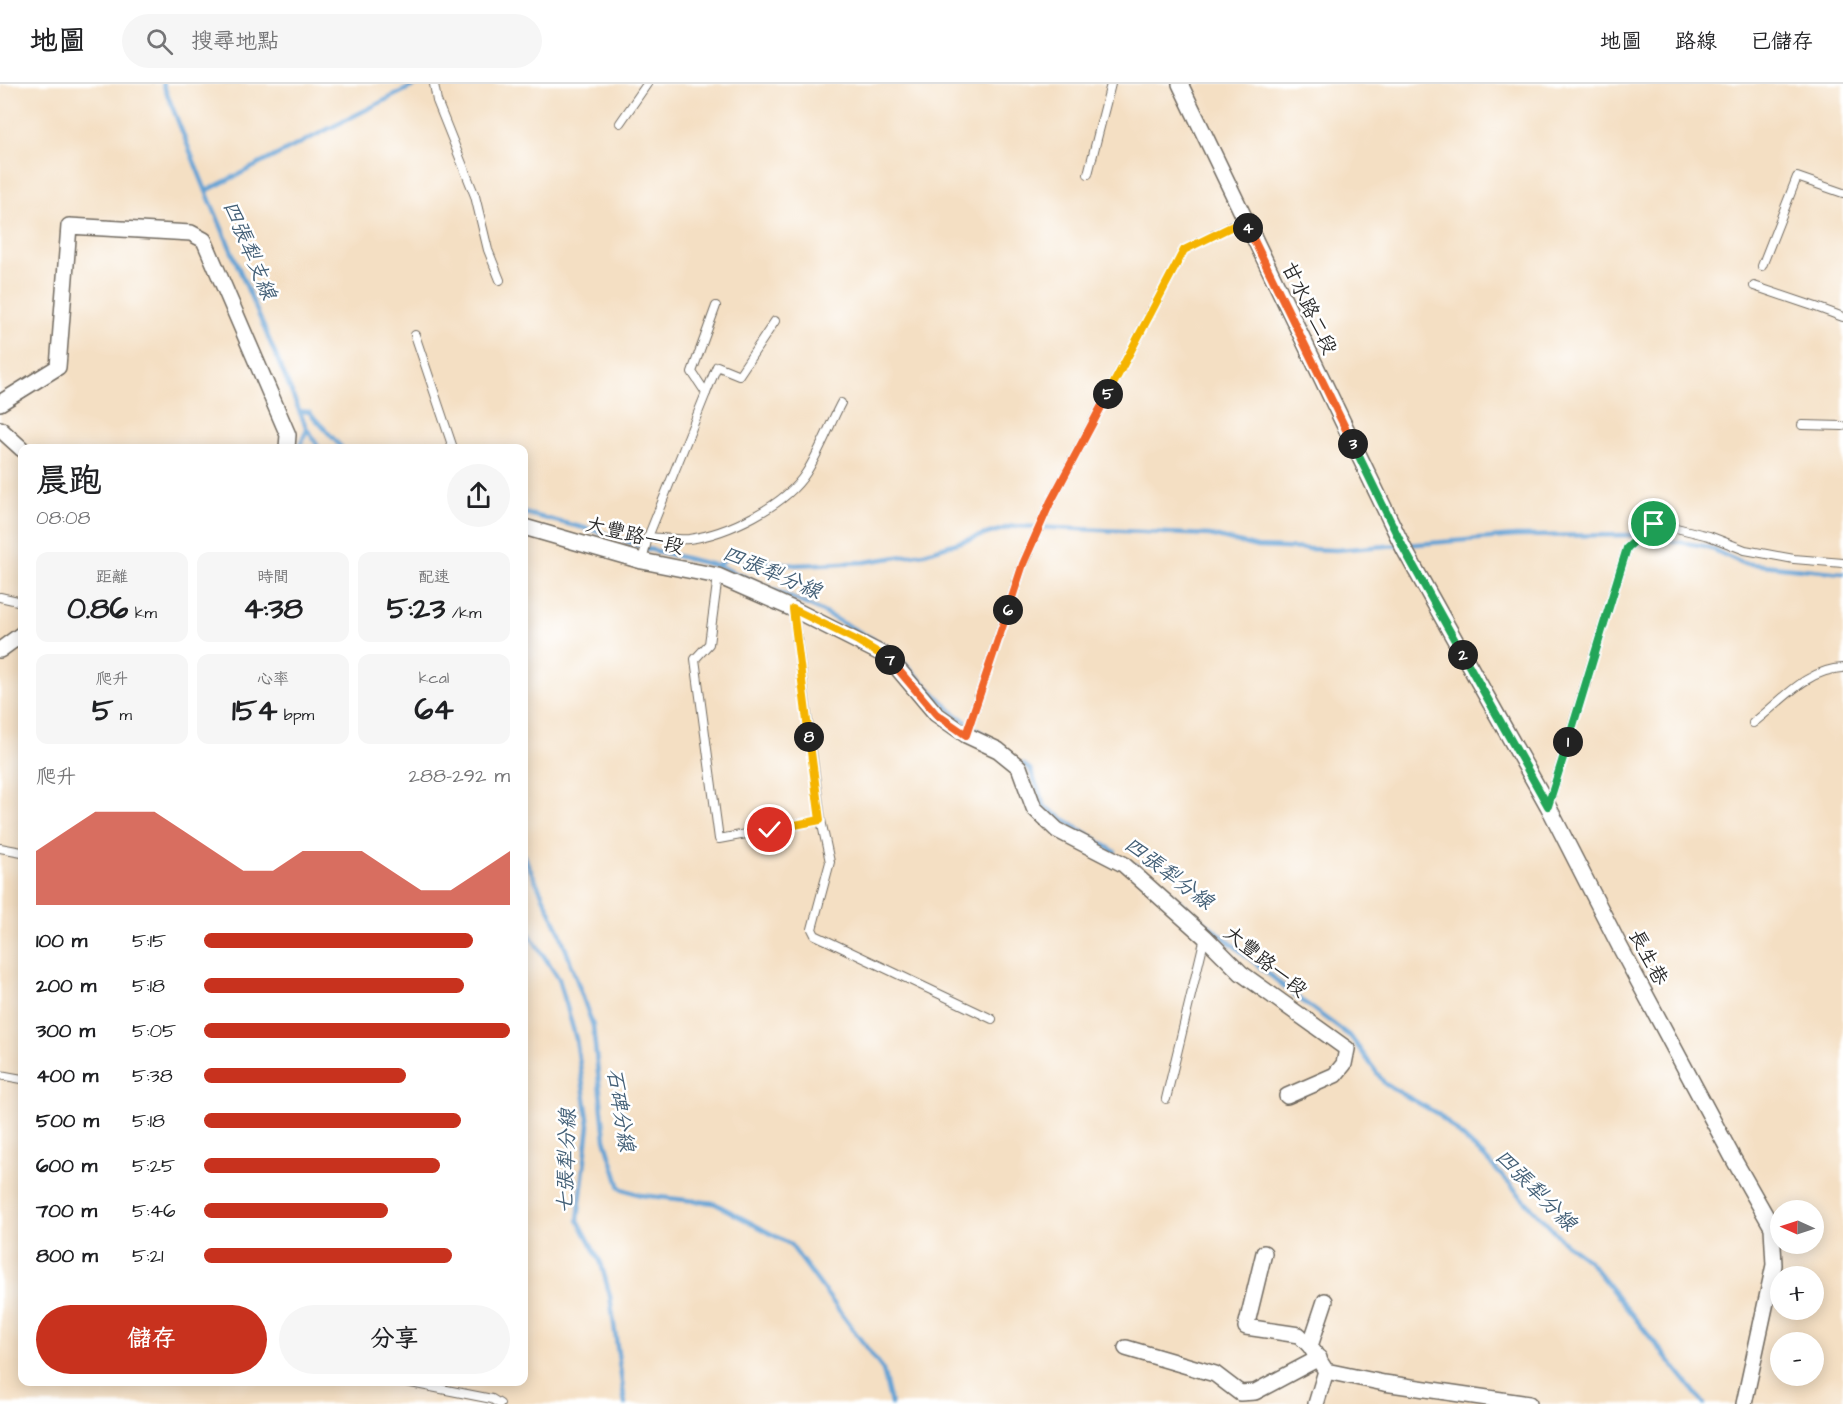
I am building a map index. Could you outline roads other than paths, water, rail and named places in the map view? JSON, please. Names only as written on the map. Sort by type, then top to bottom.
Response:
[{"type":"street","name":"甘水路二段","points":[[1180,84],[1404,549]]},
{"type":"street","points":[[0,403],[58,367],[69,226],[191,233],[204,240],[288,435],[287,444]]},
{"type":"street","points":[[0,429],[18,445]]},
{"type":"street","name":"大豐路一段","points":[[528,528],[642,561],[718,576],[793,609],[888,657],[936,714],[966,735],[998,750],[1019,767],[1034,808],[1057,830],[1123,864],[1241,973],[1347,1049],[1344,1064],[1335,1075],[1287,1096]]},
{"type":"street","name":"長生巷","points":[[1404,549],[1548,806],[1620,947],[1772,1227],[1774,1264],[1744,1404]]},
{"type":"street","points":[[0,650],[18,637]]},
{"type":"street","points":[[1264,1253],[1246,1327],[1299,1335],[1318,1359],[1384,1383],[1529,1404]]},
{"type":"street","points":[[1316,1404],[1318,1359],[1325,1301]]},
{"type":"street","points":[[1126,1348],[1215,1374],[1240,1394],[1255,1392],[1318,1359]]},
{"type":"lane","points":[[434,84],[437,101],[475,196],[488,250],[500,280]]},
{"type":"lane","points":[[620,123],[647,84]]},
{"type":"lane","points":[[1088,174],[1111,84]]},
{"type":"lane","points":[[1762,266],[1797,177],[1843,193]]},
{"type":"lane","points":[[966,735],[1023,564],[1050,503],[1184,250],[1245,220]]},
{"type":"lane","points":[[1754,286],[1843,317]]},
{"type":"lane","points":[[706,393],[692,372],[716,306]]},
{"type":"lane","points":[[642,561],[648,537],[717,366],[739,375],[775,321]]},
{"type":"lane","points":[[415,335],[452,444]]},
{"type":"lane","points":[[648,537],[688,539],[721,532],[786,496],[805,474],[841,403]]},
{"type":"lane","points":[[1802,425],[1843,426]]},
{"type":"lane","points":[[1548,806],[1627,548],[1654,524],[1708,536],[1745,550],[1794,559],[1843,563]]},
{"type":"lane","points":[[718,576],[709,644],[695,659],[719,839],[820,820]]},
{"type":"lane","points":[[0,597],[18,601]]},
{"type":"lane","points":[[793,609],[820,820],[830,862],[812,928],[815,935],[992,1020]]},
{"type":"lane","points":[[1753,723],[1802,681],[1829,668],[1843,668]]},
{"type":"lane","points":[[0,848],[18,851]]},
{"type":"lane","points":[[1166,1099],[1205,938]]},
{"type":"lane","points":[[0,1075],[18,1078]]},
{"type":"lane","points":[[422,1386],[500,1404]]},
{"type":"waterway","name":"四張犁支線","points":[[163,84],[307,429],[316,444]]},
{"type":"waterway","points":[[206,191],[417,84]]},
{"type":"waterway","name":"四張犁分線","points":[[300,411],[309,412],[338,444]]},
{"type":"waterway","name":"七張犁分線","points":[[301,444],[307,429]]},
{"type":"waterway","name":"四張犁分線","points":[[528,514],[604,533],[644,548],[722,567],[819,610],[889,648],[954,713],[988,738]]},
{"type":"waterway","points":[[716,566],[731,555],[795,565],[865,562],[924,553],[1013,526],[1210,535],[1257,547],[1336,550],[1398,545]]},
{"type":"waterway","points":[[1406,545],[1515,536],[1631,535],[1705,546],[1742,563],[1843,573]]},
{"type":"waterway","name":"四張犁分線","points":[[1023,764],[1030,769],[1045,807],[1115,852]]},
{"type":"waterway","name":"石碑分線","points":[[528,864],[559,930],[593,1026],[605,1139],[620,1188],[640,1195],[714,1203],[790,1244],[883,1370],[891,1404]]},
{"type":"waterway","name":"四張犁分線","points":[[1135,865],[1297,997],[1351,1037],[1385,1084],[1438,1114],[1484,1157],[1565,1243],[1588,1260],[1704,1404]]},
{"type":"waterway","name":"七張犁分線","points":[[528,932],[559,979],[576,1039],[589,1125],[578,1220],[601,1263],[610,1296],[625,1404]]}]
